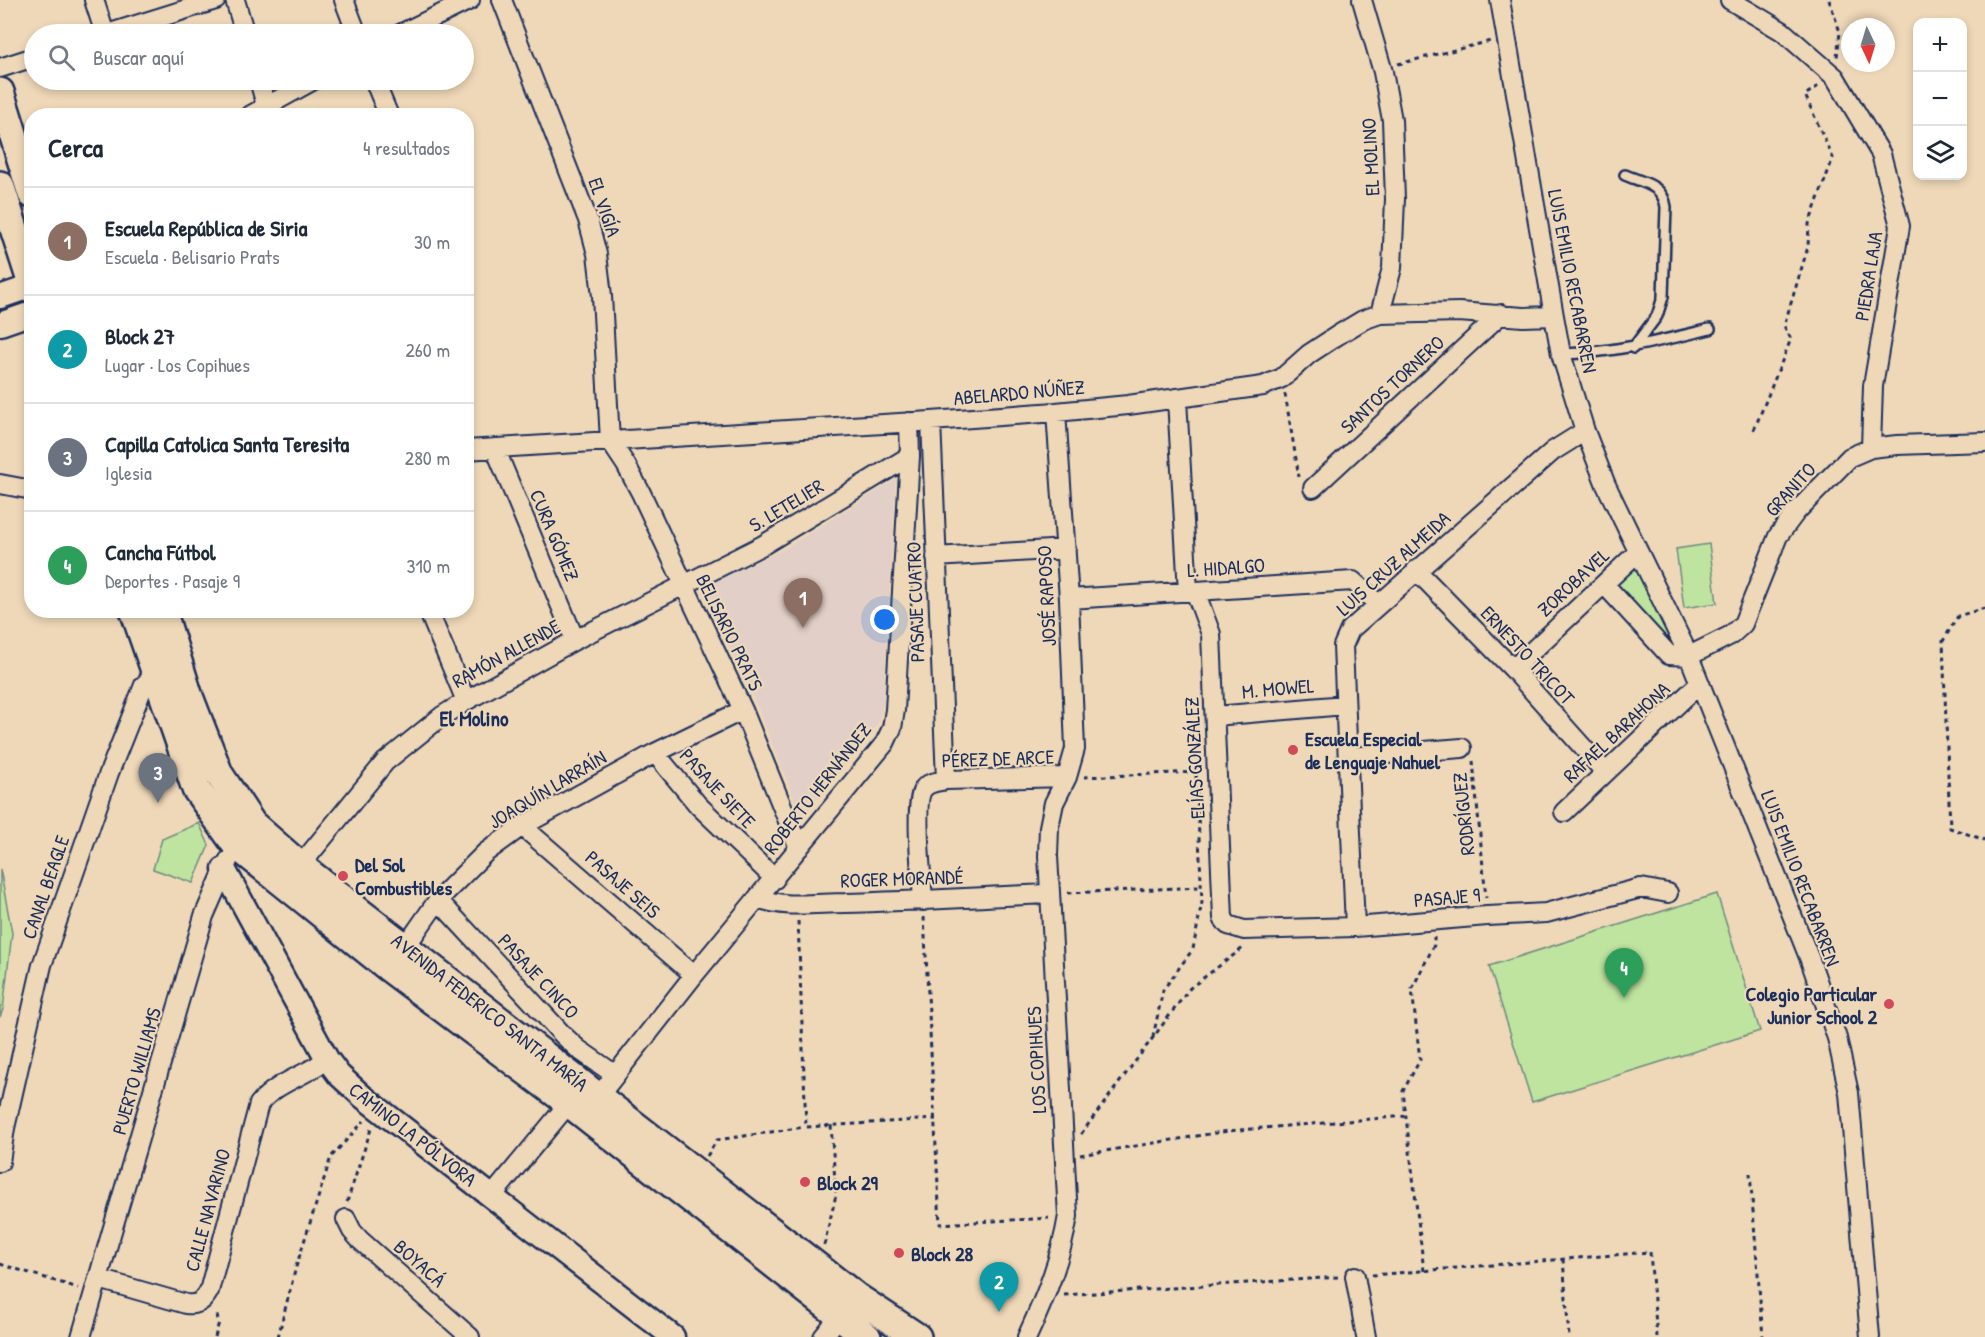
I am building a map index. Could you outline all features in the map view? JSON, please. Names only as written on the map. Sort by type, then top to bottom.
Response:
[{"type":"main road","points":[[0,92],[24,168]]},
{"type":"main road","points":[[0,185],[24,237]]},
{"type":"main road","name":"AVENIDA FEDERICO SANTA MARÍA","points":[[137,618],[196,789],[389,968],[592,1097],[697,1173],[819,1268],[848,1306],[867,1337]]},
{"type":"main road","name":"AVENIDA FEDERICO SANTA MARÍA","points":[[164,618],[188,694],[244,835],[300,866],[406,946],[848,1306],[917,1337]]},
{"type":"street","points":[[94,0],[102,24]]},
{"type":"street","points":[[138,24],[216,0]]},
{"type":"street","points":[[235,0],[242,24]]},
{"type":"street","points":[[344,0],[353,24]]},
{"type":"street","name":"EL VIGÍA","points":[[502,0],[588,220],[597,254],[610,441]]},
{"type":"street","name":"EL MOLINO","points":[[1362,0],[1382,68],[1392,120],[1395,199],[1392,268],[1380,314]]},
{"type":"street","name":"LUIS EMILIO RECABARREN","points":[[1500,0],[1561,354],[1585,431],[1606,485],[1689,656],[1810,960],[1837,1038],[1849,1093],[1870,1337]]},
{"type":"street","name":"PIEDRA LAJA","points":[[1730,0],[1782,31],[1835,77],[1881,154],[1900,226],[1873,386],[1871,448]]},
{"type":"street","points":[[419,24],[462,2]]},
{"type":"street","points":[[0,68],[24,60]]},
{"type":"street","points":[[262,90],[266,105]]},
{"type":"street","points":[[261,108],[295,90]]},
{"type":"street","points":[[378,90],[386,108]]},
{"type":"street","points":[[0,297],[24,288]]},
{"type":"street","name":"ABELARDO NÚÑEZ","points":[[474,449],[931,421],[1056,412],[1177,399],[1263,386],[1282,378],[1309,354],[1338,335],[1363,320],[1380,314],[1459,312],[1554,316]]},
{"type":"street","name":"SANTOS TORNERO","points":[[1313,488],[1501,314]]},
{"type":"street","points":[[0,324],[24,316]]},
{"type":"street","name":"ELÍAS GONZÁLEZ","points":[[1177,399],[1192,591],[1211,634],[1224,918],[1228,925]]},
{"type":"street","name":"JOSÉ RAPOSO","points":[[1056,412],[1069,599],[1075,749],[1067,777]]},
{"type":"street","name":"PASAJE CUATRO","points":[[931,421],[936,557],[938,782]]},
{"type":"street","name":"ROBERTO HERNÁNDEZ","points":[[492,1196],[592,1097],[775,879],[885,743],[892,728],[895,710],[910,456],[909,422]]},
{"type":"street","name":"LUIS CRUZ ALMEIDA","points":[[1355,927],[1343,646],[1350,630],[1552,451],[1585,431]]},
{"type":"street","name":"BELISARIO PRATS","points":[[610,441],[626,465],[640,493],[743,710],[799,848]]},
{"type":"street","name":"GRANITO","points":[[1689,656],[1731,635],[1743,624],[1778,536],[1796,512],[1850,457],[1871,448],[1985,442]]},
{"type":"street","name":"CURA GÓMEZ","points":[[495,448],[574,640]]},
{"type":"street","name":"S. LETELIER","points":[[683,586],[764,545],[910,456]]},
{"type":"street","points":[[0,484],[24,488]]},
{"type":"street","points":[[936,557],[1066,549]]},
{"type":"street","name":"ZOROBAVEL","points":[[1513,669],[1638,552]]},
{"type":"street","name":"ERNESTO TRICOT","points":[[1416,570],[1513,669],[1605,772]]},
{"type":"street","name":"L. HIDALGO","points":[[1069,599],[1353,581],[1378,604]]},
{"type":"street","points":[[1604,584],[1669,655],[1689,656]]},
{"type":"street","name":"RAMÓN ALLENDE","points":[[300,866],[385,762],[401,747],[466,701],[574,640],[683,586]]},
{"type":"street","points":[[431,618],[466,701]]},
{"type":"street","name":"CANAL BEAGLE","points":[[0,1162],[5,1128],[42,964],[144,685],[156,674]]},
{"type":"street","name":"RAFAEL BARAHONA","points":[[1564,812],[1699,684]]},
{"type":"street","name":"M. MOWEL","points":[[1215,716],[1346,705]]},
{"type":"street","name":"JOAQUÍN LARRAÍN","points":[[406,946],[438,900],[485,853],[522,826],[655,753],[743,710]]},
{"type":"street","points":[[1348,757],[1462,748]]},
{"type":"street","name":"PASAJE SIETE","points":[[655,753],[698,805],[775,879]]},
{"type":"street","name":"PÉREZ DE ARCE","points":[[938,782],[1067,777]]},
{"type":"street","name":"LOS COPIHUES","points":[[1027,1337],[1046,1297],[1064,1242],[1068,1216],[1048,855],[1049,828],[1054,803],[1067,777]]},
{"type":"street","points":[[923,901],[918,810],[923,788],[938,782]]},
{"type":"street","name":"PASAJE SEIS","points":[[522,826],[694,975]]},
{"type":"street","name":"PUERTO WILLIAMS","points":[[81,1337],[204,916],[224,869],[244,835]]},
{"type":"street","name":"CAMINO LA PÓLVORA","points":[[224,869],[327,1059],[339,1075],[362,1096],[674,1337]]},
{"type":"street","name":"PASAJE 9","points":[[1228,925],[1244,930],[1264,931],[1355,927],[1546,913],[1641,888],[1668,893]]},
{"type":"street","name":"ROGER MORANDÉ","points":[[758,898],[768,902],[798,904],[923,901],[1049,894]]},
{"type":"street","name":"PASAJE CINCO","points":[[438,900],[578,1049],[592,1097]]},
{"type":"street","name":"CALLE NAVARINO","points":[[96,1286],[186,1305],[194,1305],[205,1299],[260,1104],[267,1095],[314,1069],[327,1059]]},
{"type":"street","name":"BOYACÁ","points":[[346,1219],[360,1240],[470,1337]]},
{"type":"street","points":[[1355,1276],[1366,1337]]},
{"type":"street","points":[[823,1337],[848,1306]]},
{"type":"lane","points":[[1625,175],[1660,190],[1665,197],[1666,207],[1663,297],[1656,316],[1633,348]]},
{"type":"lane","points":[[1561,354],[1595,354],[1633,348],[1710,329]]},
{"type":"path","points":[[1829,0],[1840,32]]},
{"type":"path","points":[[1382,68],[1506,38]]},
{"type":"path","points":[[1754,430],[1791,339],[1784,326],[1808,247],[1809,224],[1833,158],[1805,95],[1835,77]]},
{"type":"path","points":[[1282,378],[1300,483],[1313,488]]},
{"type":"path","points":[[1985,608],[1958,616],[1943,641],[1950,828],[1985,840]]},
{"type":"path","name":"RODRÍGUEZ","points":[[1462,748],[1474,763],[1487,916]]},
{"type":"path","points":[[1067,777],[1218,770]]},
{"type":"path","points":[[1152,1040],[1163,990],[1193,949],[1202,902],[1196,772]]},
{"type":"path","points":[[1049,894],[1201,887]]},
{"type":"path","points":[[923,901],[940,1224],[1068,1216]]},
{"type":"path","points":[[798,904],[806,1127]]},
{"type":"path","points":[[1424,1271],[1403,1091],[1420,1060],[1412,989],[1434,945],[1434,921]]},
{"type":"path","points":[[1064,1157],[1190,988],[1264,931]]},
{"type":"path","points":[[346,1219],[346,1206],[378,1107]]},
{"type":"path","points":[[278,1337],[296,1267],[331,1157],[378,1107]]},
{"type":"path","points":[[1064,1157],[1228,1131],[1406,1116]]},
{"type":"path","points":[[697,1173],[717,1140],[806,1127],[936,1119]]},
{"type":"path","points":[[819,1268],[836,1195],[831,1125]]},
{"type":"path","points":[[1750,1173],[1763,1337]]},
{"type":"path","points":[[1650,1252],[1657,1337]]},
{"type":"path","points":[[1563,1259],[1569,1337]]},
{"type":"path","points":[[0,1264],[96,1286]]},
{"type":"shaded area","points":[[896,479],[883,704],[878,723],[802,818],[758,708],[701,588],[784,549]]},
{"type":"green space","points":[[1709,544],[1717,603],[1684,608],[1676,549]]},
{"type":"green space","points":[[1636,564],[1679,648],[1668,649],[1613,585]]},
{"type":"green space","points":[[199,823],[209,845],[193,883],[153,869],[162,839]]},
{"type":"green space","points":[[0,869],[12,933],[3,1009],[0,1017]]},
{"type":"green space","points":[[1717,894],[1760,1031],[1532,1102],[1489,966]]},
{"type":"place","name":"Escuela República de Siria","points":[[803,628]]},
{"type":"place","name":"Escuela Especial de Lenguaje Nahuel","points":[[1293,750]]},
{"type":"place","name":"Capilla Catolica Santa Teresita","points":[[158,803]]},
{"type":"place","name":"Del Sol Combustibles","points":[[343,876]]},
{"type":"place","name":"Cancha Fútbol","points":[[1624,998]]},
{"type":"place","name":"Colegio Particular Junior School 2","points":[[1889,1004]]},
{"type":"place","name":"Block 29","points":[[805,1182]]},
{"type":"place","name":"Block 28","points":[[899,1253]]},
{"type":"place","name":"Block 27","points":[[999,1312]]},
{"type":"district","name":"El Molino","points":[[474,718]]}]
